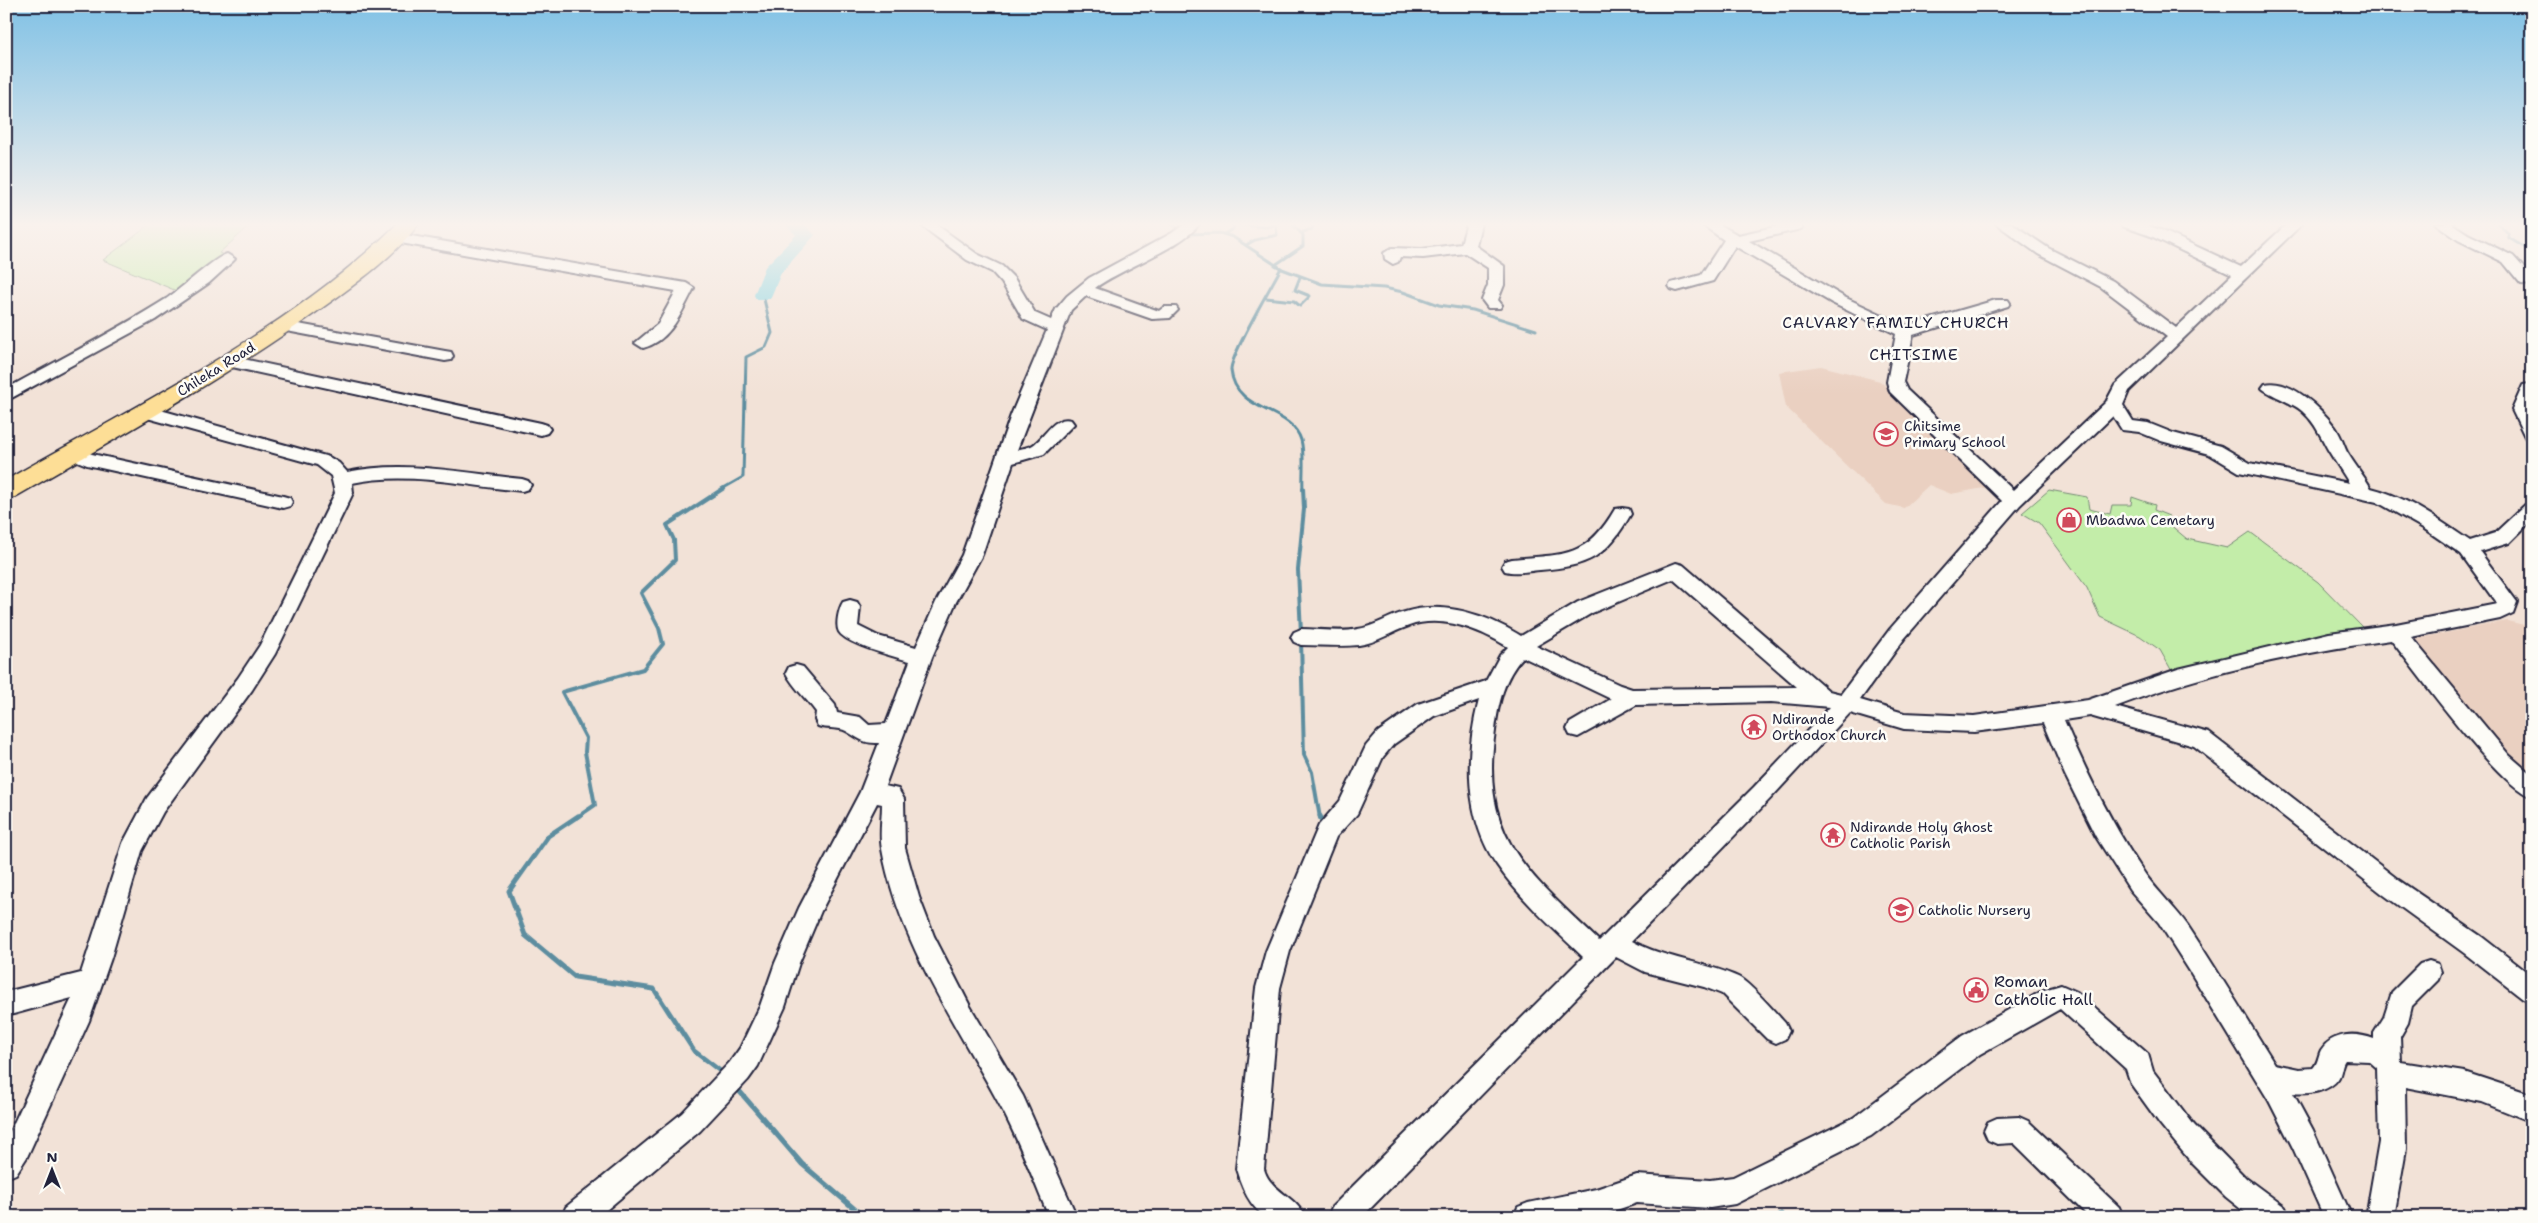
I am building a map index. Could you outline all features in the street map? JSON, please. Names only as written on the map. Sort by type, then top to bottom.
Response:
[{"type":"highway","name":"Chileka Road","points":[[6,481],[136,408],[271,325],[333,280]]},
{"type":"highway","name":"Chileka Road","points":[[6,491],[146,412],[229,361],[346,280]]},
{"type":"street","points":[[6,396],[176,301],[205,280]]},
{"type":"street","points":[[642,343],[665,327],[673,316],[686,288],[648,280]]},
{"type":"street","points":[[1005,280],[1023,304],[1029,316],[1056,328]]},
{"type":"street","points":[[576,1217],[691,1122],[739,1071],[749,1057],[772,1007],[787,963],[811,908],[871,793],[893,739],[922,657],[946,602],[972,555],[995,492],[1004,460],[1056,328],[1069,302],[1099,280]]},
{"type":"street","points":[[1494,305],[1490,300],[1496,280]]},
{"type":"street","points":[[1677,286],[1699,280]]},
{"type":"street","points":[[1803,280],[1838,300],[1905,332],[2002,303]]},
{"type":"street","points":[[2099,280],[2176,336]]},
{"type":"street","points":[[1342,1217],[1608,951],[1762,793],[1845,705],[1896,634],[2012,501],[2114,404],[2121,389],[2236,280]]},
{"type":"street","points":[[1085,290],[1158,316],[1164,315],[1170,310]]},
{"type":"street","points":[[282,326],[445,356]]},
{"type":"street","points":[[1905,332],[1895,382],[1899,392],[2012,501]]},
{"type":"street","points":[[229,361],[541,429]]},
{"type":"street","points":[[2271,388],[2292,395],[2309,408],[2329,431],[2338,452],[2364,491]]},
{"type":"street","points":[[2529,389],[2521,410],[2532,435]]},
{"type":"street","points":[[1301,636],[1360,637],[1408,618],[1441,614],[1493,628],[1535,655],[1614,692],[1632,696],[1772,694],[1822,696],[1845,705],[1904,721],[1949,725],[2051,715],[2090,708],[2136,690],[2178,677],[2329,641],[2396,632],[2500,612],[2506,608],[2507,602],[2468,549],[2397,504],[2364,491],[2245,468],[2215,450],[2167,437],[2142,427],[2128,426],[2114,404]]},
{"type":"street","points":[[6,1164],[17,1148],[76,1021],[99,958],[120,880],[135,841],[155,805],[245,684],[268,649],[344,493],[343,479],[336,468],[323,461],[146,412]]},
{"type":"street","points":[[1004,460],[1038,450],[1065,424]]},
{"type":"street","points":[[73,453],[87,459],[283,502]]},
{"type":"street","points":[[343,479],[366,472],[412,471],[484,483],[522,485]]},
{"type":"street","points":[[2468,549],[2502,538],[2532,509]]},
{"type":"street","points":[[1512,566],[1580,557],[1599,548],[1612,533],[1622,514]]},
{"type":"street","points":[[1776,1031],[1731,986],[1706,976],[1608,951],[1531,888],[1503,856],[1492,836],[1478,769],[1488,708],[1495,686],[1507,662],[1521,645],[1586,608],[1676,570],[1822,696]]},
{"type":"street","points":[[850,607],[848,629],[871,642],[922,657]]},
{"type":"street","points":[[2396,632],[2501,761],[2532,788]]},
{"type":"street","points":[[796,673],[802,682],[807,684],[827,711],[826,720],[852,723],[859,732],[874,736],[886,734],[893,739]]},
{"type":"street","points":[[1291,1217],[1260,1193],[1253,1182],[1250,1169],[1268,988],[1278,951],[1327,832],[1349,807],[1374,752],[1402,725],[1426,710],[1495,686]]},
{"type":"street","points":[[1578,729],[1632,696]]},
{"type":"street","points":[[2090,708],[2200,739],[2237,765],[2392,888],[2473,945],[2532,992]]},
{"type":"street","points":[[2051,715],[2076,775],[2104,830],[2138,883],[2167,916],[2193,954],[2267,1074],[2303,1139],[2338,1217]]},
{"type":"street","points":[[871,793],[890,796],[893,799],[893,848],[907,897],[923,939],[961,1014],[1014,1105],[1064,1217]]},
{"type":"street","points":[[2380,1217],[2393,1147],[2391,1067],[2386,1033],[2395,1023],[2401,1000],[2429,972]]},
{"type":"street","points":[[6,1004],[89,982]]},
{"type":"street","points":[[1528,1217],[1596,1203],[1637,1189],[1710,1194],[1735,1190],[1862,1127],[1971,1045],[2053,998],[2060,997],[2068,1000],[2139,1063],[2140,1075],[2204,1157],[2256,1205],[2276,1217]]},
{"type":"street","points":[[2267,1074],[2291,1081],[2316,1080],[2328,1071],[2330,1059],[2338,1048],[2361,1046],[2376,1052],[2391,1067],[2479,1087],[2516,1100],[2532,1109]]},
{"type":"street","points":[[1997,1131],[2019,1130],[2109,1217]]},
{"type":"shaded area","points":[[1821,366],[1880,381],[1989,487],[1951,494],[1929,485],[1904,508],[1886,504],[1786,407],[1779,372]]},
{"type":"shaded area","points":[[2507,621],[2532,627],[2532,773],[2517,768],[2409,640]]},
{"type":"green space","points":[[151,280],[194,280],[179,292]]},
{"type":"green space","points":[[2049,490],[2087,497],[2089,509],[2110,514],[2112,505],[2131,505],[2132,497],[2155,505],[2154,510],[2169,516],[2169,524],[2187,539],[2227,548],[2250,532],[2318,582],[2364,629],[2173,673],[2160,650],[2140,636],[2100,617],[2087,588],[2039,523],[2022,513]]},
{"type":"waterway","points":[[763,295],[769,280]]},
{"type":"waterway","points":[[1274,280],[1244,336],[1232,362],[1231,370],[1235,384],[1242,394],[1252,402],[1286,421],[1295,429],[1302,446],[1303,488]]},
{"type":"waterway","points":[[1266,298],[1294,301],[1300,306],[1310,296],[1295,290],[1299,280]]},
{"type":"waterway","points":[[1312,280],[1322,284],[1384,288],[1403,292],[1439,305],[1473,310],[1536,330]]},
{"type":"waterway","points":[[722,489],[743,477],[746,357],[766,347],[772,333],[763,295]]},
{"type":"waterway","points":[[576,818],[595,805],[585,752],[586,738],[562,692],[643,669],[663,644],[659,628],[641,593],[675,560],[674,540],[667,525],[724,488]]},
{"type":"waterway","points":[[1301,633],[1298,570],[1304,509],[1303,488]]},
{"type":"waterway","points":[[1301,640],[1304,755],[1312,772],[1320,818]]},
{"type":"waterway","points":[[578,816],[548,836],[509,891],[525,935],[575,977],[654,989],[694,1051],[720,1071]]},
{"type":"waterway","points":[[1320,816],[1324,826]]},
{"type":"waterway","points":[[735,1086],[802,1164],[864,1217]]},
{"type":"waterway","points":[[1778,1217],[1781,1214]]},
{"type":"place","name":"Chitsime Primary School","points":[[1886,434]]},
{"type":"place","name":"Mbadwa Cemetary","points":[[2069,520]]},
{"type":"place","name":"Ndirande Orthodox Church","points":[[1754,727]]},
{"type":"place","name":"Ndirande Holy Ghost Catholic Parish","points":[[1833,835]]},
{"type":"place","name":"Catholic Nursery","points":[[1901,910]]},
{"type":"place","name":"Roman Catholic Hall","points":[[1976,990]]},
{"type":"district","name":"CALVARY FAMILY CHURCH","points":[[1896,322]]},
{"type":"district","name":"CHITSIME","points":[[1914,354]]}]
